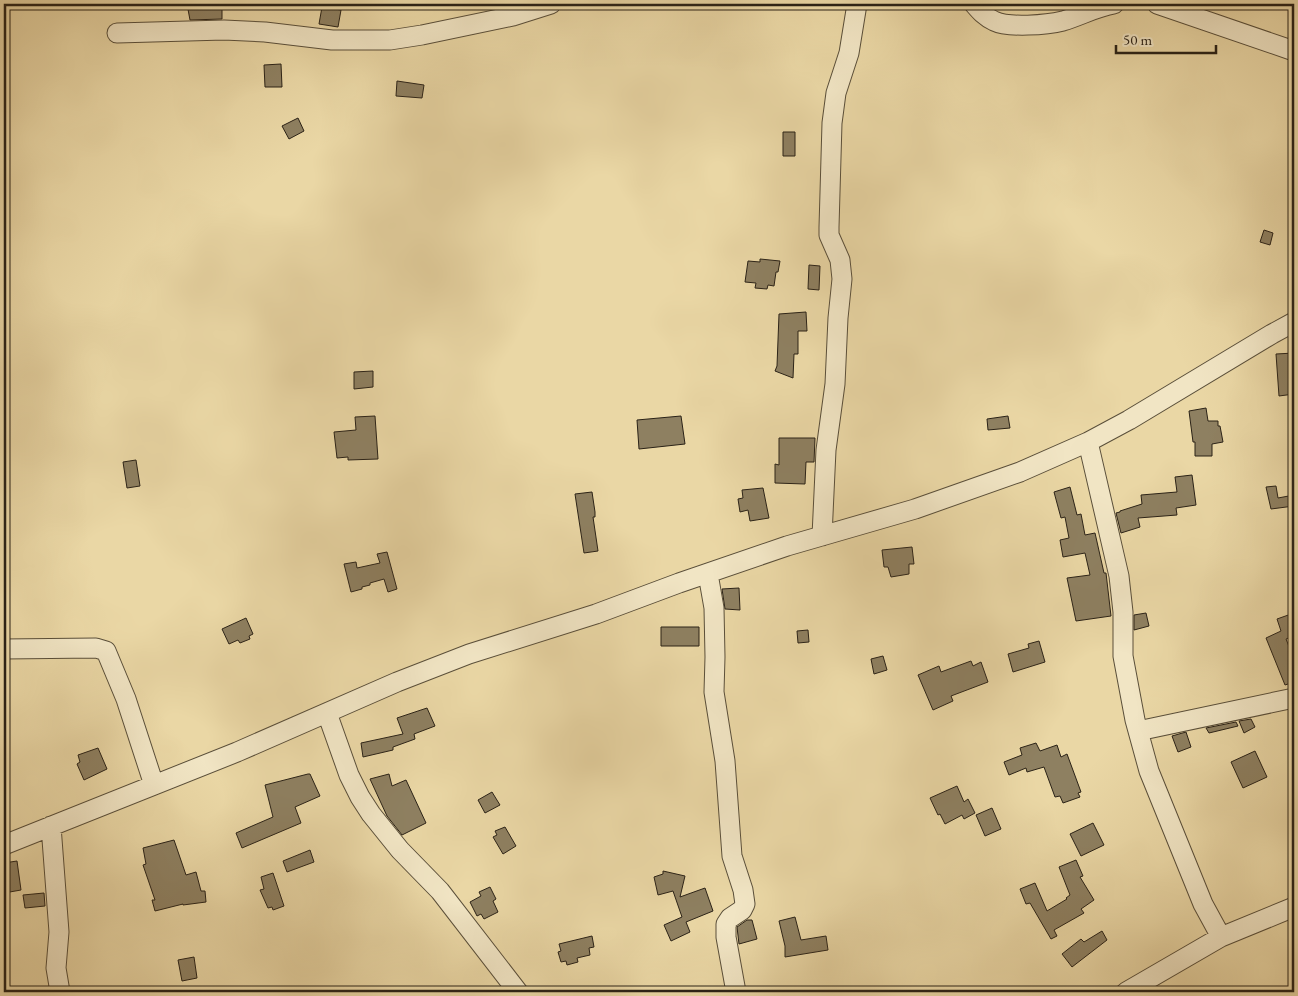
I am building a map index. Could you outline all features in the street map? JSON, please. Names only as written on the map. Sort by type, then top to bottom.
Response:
[{"type":"street","points":[[117,33],[224,30],[265,32],[332,40],[390,40],[512,16],[551,4]]},
{"type":"street","points":[[822,536],[826,450],[835,384],[842,279],[840,260],[830,235],[829,227],[832,123],[836,93],[849,53],[857,4]]},
{"type":"street","points":[[974,4],[984,16],[996,22],[1041,24],[1062,21],[1114,4]]},
{"type":"street","points":[[1156,4],[1294,51]]},
{"type":"street","points":[[4,845],[237,752],[397,682],[469,654],[596,614],[679,583],[822,536],[961,494],[1020,472],[1088,442],[1129,420],[1294,322]]},
{"type":"street","points":[[1088,442],[1119,576],[1123,612],[1124,656],[1138,731],[1149,771],[1203,904],[1221,937]]},
{"type":"street","points":[[708,574],[714,608],[714,692],[725,761],[732,856],[743,890],[745,904],[742,910],[730,918],[726,924],[726,937],[736,992]]},
{"type":"street","points":[[4,649],[96,648],[106,651],[126,699],[154,785]]},
{"type":"street","points":[[1138,731],[1294,698]]},
{"type":"street","points":[[327,712],[349,775],[367,809],[400,850],[440,891],[518,992]]},
{"type":"street","points":[[51,826],[59,924],[56,968],[60,992]]},
{"type":"street","points":[[1126,992],[1221,937],[1294,906]]},
{"type":"building","points":[[187,4],[222,4],[222,19],[190,20]]},
{"type":"building","points":[[322,7],[341,10],[338,27],[319,24]]},
{"type":"building","points":[[281,64],[282,87],[265,87],[264,65]]},
{"type":"building","points":[[397,81],[424,85],[422,98],[396,96]]},
{"type":"building","points":[[298,118],[304,131],[289,139],[282,126]]},
{"type":"building","points":[[783,132],[795,132],[795,156],[783,156]]},
{"type":"building","points":[[1264,230],[1273,233],[1270,245],[1260,242]]},
{"type":"building","points":[[760,259],[780,261],[774,286],[768,285],[767,289],[755,288],[756,283],[745,282],[748,261],[760,262]]},
{"type":"building","points":[[809,265],[820,266],[819,290],[808,289]]},
{"type":"building","points":[[806,312],[807,331],[798,331],[798,354],[794,354],[793,378],[775,371],[777,366],[779,314]]},
{"type":"building","points":[[1294,353],[1294,394],[1279,396],[1276,354]]},
{"type":"building","points":[[373,371],[373,387],[354,389],[354,372]]},
{"type":"building","points":[[1206,408],[1208,421],[1218,421],[1223,442],[1212,444],[1212,456],[1195,456],[1195,442],[1193,442],[1189,411]]},
{"type":"building","points":[[375,416],[378,459],[348,460],[348,457],[337,458],[334,432],[356,430],[355,417]]},
{"type":"building","points":[[681,416],[685,444],[639,449],[637,420]]},
{"type":"building","points":[[1008,416],[1010,428],[988,430],[987,419]]},
{"type":"building","points":[[779,438],[815,438],[814,462],[806,462],[805,484],[775,483],[775,464],[779,465]]},
{"type":"building","points":[[136,460],[140,486],[127,488],[123,462]]},
{"type":"building","points":[[1192,475],[1196,505],[1176,508],[1177,515],[1138,518],[1140,527],[1121,533],[1116,513],[1142,504],[1141,495],[1177,492],[1175,477]]},
{"type":"building","points":[[1276,486],[1278,498],[1294,495],[1294,506],[1271,509],[1266,487]]},
{"type":"building","points":[[1070,487],[1077,515],[1081,514],[1085,535],[1095,533],[1104,573],[1106,573],[1111,616],[1076,621],[1067,578],[1090,575],[1085,553],[1063,557],[1060,540],[1069,538],[1065,517],[1061,518],[1054,492]]},
{"type":"building","points":[[763,488],[769,518],[750,521],[748,510],[740,512],[738,499],[743,498],[742,490]]},
{"type":"building","points":[[592,492],[595,512],[595,517],[593,517],[598,551],[584,553],[575,494]]},
{"type":"building","points":[[912,547],[914,564],[909,564],[909,574],[891,577],[888,567],[884,567],[882,550]]},
{"type":"building","points":[[387,552],[397,589],[388,592],[384,579],[351,592],[344,564],[356,562],[357,568],[380,563],[377,554]]},
{"type":"building","points":[[739,588],[740,610],[725,609],[722,589]]},
{"type":"building","points":[[1146,613],[1149,626],[1134,630],[1134,615]]},
{"type":"building","points":[[1294,613],[1294,636],[1286,639],[1294,659],[1294,682],[1285,685],[1266,638],[1281,631],[1277,619]]},
{"type":"building","points":[[246,618],[253,634],[249,636],[250,639],[240,643],[238,640],[229,644],[222,629]]},
{"type":"building","points":[[661,627],[699,627],[699,646],[661,646]]},
{"type":"building","points":[[808,630],[809,642],[798,643],[797,631]]},
{"type":"building","points":[[1039,641],[1045,662],[1013,672],[1008,654],[1029,648],[1028,644]]},
{"type":"building","points":[[883,656],[887,670],[874,674],[871,659]]},
{"type":"building","points":[[971,661],[973,666],[981,662],[988,682],[951,696],[953,701],[933,710],[918,675],[939,666],[941,672]]},
{"type":"building","points":[[427,708],[435,726],[414,734],[415,739],[393,747],[393,750],[363,757],[361,743],[403,734],[397,718]]},
{"type":"building","points":[[1251,719],[1255,727],[1244,733],[1239,721]]},
{"type":"building","points":[[1236,722],[1238,726],[1209,733],[1206,728]]},
{"type":"building","points":[[1186,732],[1191,747],[1178,752],[1172,736]]},
{"type":"building","points":[[1036,743],[1040,751],[1057,745],[1061,757],[1067,754],[1081,792],[1078,793],[1080,797],[1063,803],[1060,796],[1055,797],[1044,767],[1027,772],[1026,768],[1009,775],[1004,762],[1022,755],[1020,748]]},
{"type":"building","points":[[98,748],[107,769],[84,780],[77,764],[80,762],[78,755]]},
{"type":"building","points":[[1255,751],[1267,777],[1243,788],[1231,762]]},
{"type":"building","points":[[310,774],[320,796],[295,807],[301,823],[242,848],[236,833],[273,817],[265,785]]},
{"type":"building","points":[[389,774],[392,786],[406,780],[426,823],[402,835],[387,816],[370,779]]},
{"type":"building","points":[[957,786],[964,802],[968,799],[975,813],[964,819],[962,815],[945,824],[940,814],[938,815],[930,798]]},
{"type":"building","points":[[492,792],[500,805],[485,813],[478,800]]},
{"type":"building","points":[[992,808],[1001,829],[985,836],[976,815]]},
{"type":"building","points":[[1093,823],[1104,845],[1081,856],[1070,834]]},
{"type":"building","points":[[505,827],[516,846],[503,854],[493,837],[497,835],[495,831]]},
{"type":"building","points":[[174,840],[186,875],[196,872],[201,891],[205,891],[206,902],[183,904],[155,911],[152,900],[155,900],[143,865],[146,864],[143,848]]},
{"type":"building","points":[[310,850],[314,862],[287,872],[283,861]]},
{"type":"building","points":[[1076,860],[1083,876],[1080,877],[1094,900],[1081,909],[1084,913],[1054,930],[1057,936],[1051,939],[1030,903],[1026,904],[1020,889],[1035,883],[1047,911],[1067,899],[1070,895],[1059,867]]},
{"type":"building","points":[[17,861],[21,890],[4,893],[4,863]]},
{"type":"building","points":[[663,871],[685,876],[680,897],[705,888],[713,911],[686,922],[690,932],[671,941],[664,925],[682,917],[673,891],[658,895],[654,877],[663,874]]},
{"type":"building","points":[[273,873],[284,906],[273,910],[272,907],[268,908],[260,890],[264,889],[261,877]]},
{"type":"building","points":[[490,887],[496,899],[493,901],[498,912],[484,919],[481,914],[477,916],[470,902],[481,896],[479,892]]},
{"type":"building","points":[[44,893],[45,906],[25,908],[23,895]]},
{"type":"building","points":[[795,917],[801,940],[826,936],[828,950],[785,957],[785,946],[779,921]]},
{"type":"building","points":[[747,920],[752,920],[757,939],[739,944],[737,927]]},
{"type":"building","points":[[1102,931],[1107,940],[1072,967],[1062,954],[1081,939],[1084,942]]},
{"type":"building","points":[[592,936],[594,947],[589,948],[590,955],[577,958],[578,962],[567,965],[566,961],[561,962],[558,952],[561,951],[559,944]]},
{"type":"building","points":[[194,957],[197,978],[182,981],[178,960]]}]
